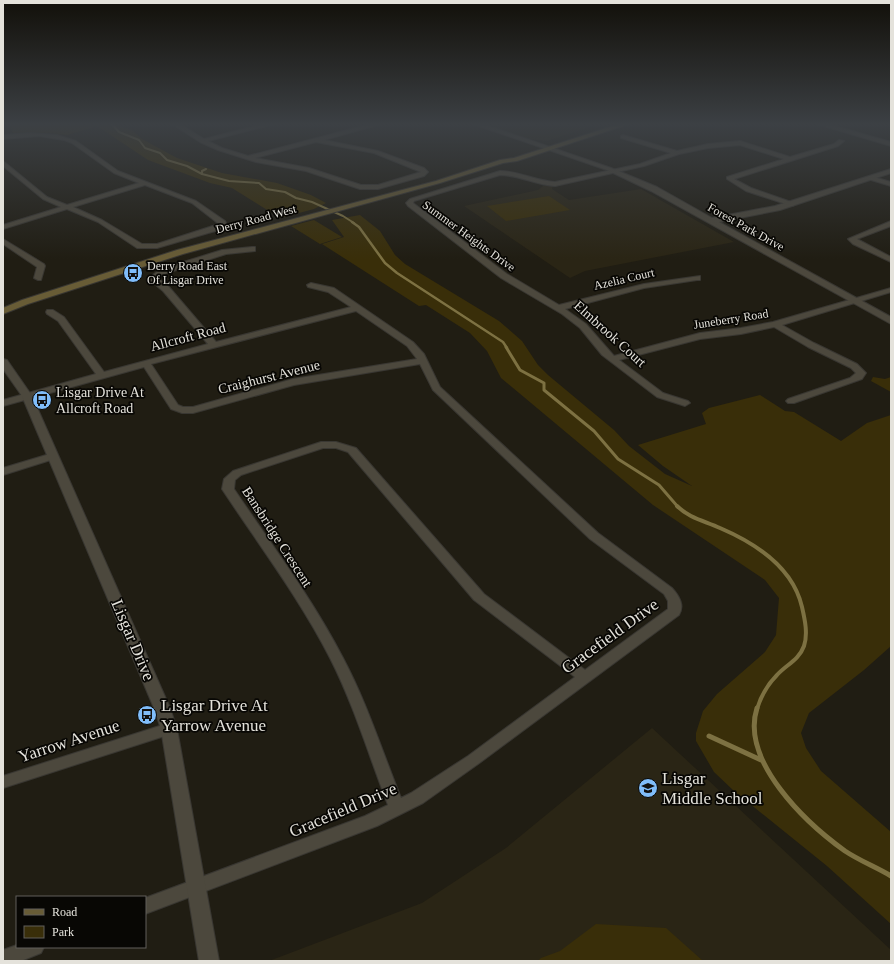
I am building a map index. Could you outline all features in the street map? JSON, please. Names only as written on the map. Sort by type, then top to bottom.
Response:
[{"type":"main road","name":"Derry Road West","points":[[3,306],[17,305],[180,252],[438,182],[478,169]]},
{"type":"main road","name":"Derry Road West","points":[[3,312],[17,305]]},
{"type":"street","points":[[10,169],[45,198],[100,221],[140,246],[147,247],[164,244],[223,225],[223,222],[194,202],[116,172],[112,169]]},
{"type":"street","points":[[307,169],[364,188],[378,187],[422,174],[425,172],[422,169]]},
{"type":"street","name":"Forest Park Drive","points":[[609,169],[649,187],[891,321]]},
{"type":"street","points":[[615,171],[622,169]]},
{"type":"street","points":[[758,169],[729,178],[743,186],[792,204]]},
{"type":"street","name":"Summer Heights Drive","points":[[558,308],[504,276],[409,203],[412,200],[500,173],[512,173],[541,183],[552,184],[615,171]]},
{"type":"street","points":[[711,221],[792,204],[891,171]]},
{"type":"street","points":[[870,178],[891,184]]},
{"type":"street","points":[[3,227],[144,183]]},
{"type":"street","points":[[891,223],[852,238],[856,242],[891,260]]},
{"type":"street","points":[[3,241],[41,266],[38,278]]},
{"type":"street","points":[[214,344],[166,289],[154,279],[154,277],[164,271],[225,252],[252,250]]},
{"type":"street","name":"Azelia Court","points":[[558,308],[644,286],[697,278]]},
{"type":"street","name":"Gracefield Drive","points":[[146,906],[364,824],[398,808],[435,787],[674,612],[675,607],[672,597],[659,584],[594,536],[436,388],[423,361],[410,344],[331,290],[311,285]]},
{"type":"street","name":"Juneberry Road","points":[[612,359],[700,336],[741,331],[775,324],[852,300],[891,290]]},
{"type":"street","name":"Allcroft Road","points":[[3,403],[214,344],[300,324],[357,308]]},
{"type":"street","name":"Elmbrook Court","points":[[558,308],[583,326],[612,359],[660,395],[685,403]]},
{"type":"street","points":[[50,312],[60,319],[101,375]]},
{"type":"street","points":[[775,324],[811,345],[854,366],[861,373],[859,377],[853,380],[791,401]]},
{"type":"street","name":"Craighurst Avenue","points":[[146,363],[174,407],[182,410],[193,410],[293,382],[423,361]]},
{"type":"street","name":"Lisgar Drive","points":[[3,362],[27,396],[162,708],[169,729],[209,961]]},
{"type":"street","name":"Bansbridge Crescent","points":[[398,808],[358,705],[336,658],[314,621],[228,489],[227,482],[230,477],[237,473],[329,443],[341,445],[352,450],[479,597],[585,677]]},
{"type":"street","points":[[3,472],[53,456]]},
{"type":"street","name":"Yarrow Avenue","points":[[3,782],[169,729]]},
{"type":"street","points":[[3,959],[32,948]]},
{"type":"shaded area","points":[[543,186],[553,186],[552,189],[569,200],[641,189],[734,242],[585,271],[570,278],[464,206],[538,190]]},
{"type":"shaded area","name":"Lisgar Middle School","points":[[652,728],[891,950],[891,961],[269,961],[422,903],[506,848]]},
{"type":"green space","points":[[172,169],[210,169],[222,173],[277,183],[311,195],[326,203],[314,209],[280,218],[232,188],[210,183]]},
{"type":"green space","points":[[549,196],[570,210],[506,221],[487,206]]},
{"type":"green space","points":[[360,215],[380,231],[395,255],[405,264],[499,321],[522,341],[538,365],[548,375],[614,430],[629,446],[665,474],[692,486],[663,466],[638,445],[706,424],[702,413],[709,408],[760,395],[785,411],[794,412],[841,441],[867,423],[891,415],[891,646],[864,670],[809,713],[801,733],[806,748],[821,771],[891,832],[891,924],[827,866],[734,791],[714,772],[696,741],[696,733],[703,711],[717,694],[765,652],[776,635],[779,598],[765,580],[653,505],[501,378],[487,351],[470,333],[426,305],[419,306],[322,244],[344,237],[332,220]]},
{"type":"green space","points":[[314,220],[342,237],[320,244],[291,226]]},
{"type":"green space","points":[[873,377],[885,379],[891,377],[891,392],[871,381]]},
{"type":"green space","points":[[596,924],[666,928],[703,961],[538,961],[541,958],[560,951]]},
{"type":"waterway","points":[[193,169],[202,174]]},
{"type":"waterway","points":[[202,174],[202,171],[206,169]]},
{"type":"waterway","points":[[202,174],[229,181],[259,183],[266,189],[285,192],[296,198],[312,202],[343,216],[354,223]]},
{"type":"waterway","points":[[352,222],[359,227],[385,263],[397,273],[503,342],[507,348]]},
{"type":"waterway","points":[[506,347],[520,370],[544,383],[544,390],[594,431],[618,459],[659,485],[677,506]]},
{"type":"waterway","points":[[677,506],[692,516],[733,534],[759,549],[771,558],[781,569],[790,580],[797,593],[805,622],[806,637],[804,646],[796,659],[781,671],[771,682],[757,709]]},
{"type":"waterway","points":[[757,708],[754,728],[758,749],[767,769],[780,789],[812,824],[829,839],[851,855],[891,876]]},
{"type":"waterway","points":[[709,736],[761,760]]},
{"type":"place","name":"Derry Road East Of Lisgar Drive","points":[[133,273]]},
{"type":"place","name":"Lisgar Drive At Allcroft Road","points":[[42,400]]},
{"type":"place","name":"Lisgar Drive At Yarrow Avenue","points":[[147,715]]},
{"type":"place","name":"Lisgar Middle School","points":[[648,788]]}]
